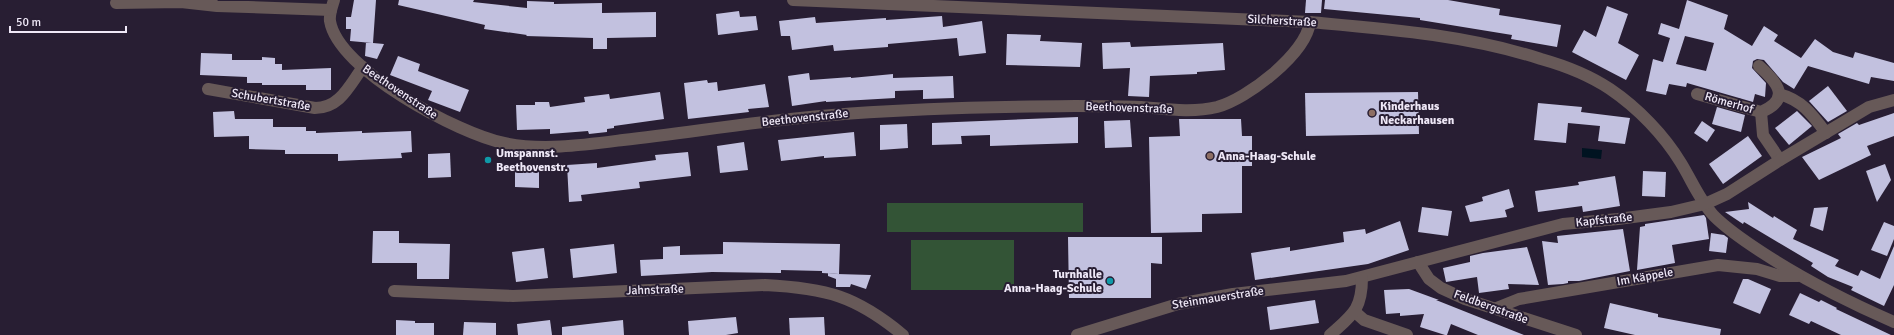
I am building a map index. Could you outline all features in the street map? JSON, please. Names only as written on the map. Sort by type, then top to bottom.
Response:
[{"type":"street","name":"Silcherstraße","points":[[793,0],[1310,22],[1380,28],[1505,47],[1560,64],[1587,75],[1611,90],[1632,107],[1665,140],[1705,204]]},
{"type":"street","points":[[116,3],[181,2],[217,6],[332,5]]},
{"type":"street","name":"Beethovenstraße","points":[[332,5],[330,21],[334,33],[350,57],[408,100],[444,121],[474,134],[505,143],[541,146],[579,146],[780,120],[868,112],[1115,106],[1193,110],[1218,107],[1241,97],[1269,77],[1302,45],[1309,30],[1310,22]]},
{"type":"street","points":[[1759,66],[1774,79],[1778,86],[1779,94],[1792,97],[1803,104],[1826,132]]},
{"type":"street","name":"Schubertstraße","points":[[208,89],[315,108],[324,108],[338,102],[363,67]]},
{"type":"street","name":"Römerhof","points":[[1697,94],[1761,112],[1774,105],[1779,94]]},
{"type":"street","name":"Kapfstraße","points":[[1362,278],[1563,224],[1663,213],[1705,204],[1727,194],[1826,132],[1869,108],[1894,100]]},
{"type":"street","name":"Römerhof","points":[[1761,112],[1763,135],[1780,160]]},
{"type":"street","name":"Im Käppele","points":[[1705,204],[1725,226],[1798,276],[1840,298],[1894,322]]},
{"type":"street","name":"Feldbergstraße","points":[[1418,262],[1429,279],[1441,288],[1494,309],[1576,335]]},
{"type":"street","name":"Im Käppele","points":[[1494,309],[1518,298],[1718,265],[1757,269],[1780,276],[1798,276]]},
{"type":"street","points":[[1330,335],[1355,312],[1362,296],[1362,278]]},
{"type":"street","name":"Steinmauerstraße","points":[[1077,335],[1178,304],[1233,294],[1362,278]]},
{"type":"street","name":"Jahnstraße","points":[[394,291],[512,296],[765,285],[800,287],[834,294],[849,299],[880,316],[903,335]]},
{"type":"street","points":[[1355,312],[1364,320],[1408,335]]},
{"type":"green space","points":[[887,203],[1083,203],[1083,232],[887,232]]},
{"type":"green space","points":[[911,240],[1014,240],[1014,290],[911,290]]},
{"type":"water","points":[[1582,148],[1602,150],[1601,159],[1582,157]]},
{"type":"building","points":[[354,0],[376,0],[373,43],[384,44],[377,59],[365,56],[366,42],[350,41],[351,29],[346,29],[346,17],[351,17]]},
{"type":"building","points":[[399,0],[474,0],[473,2],[527,8],[527,1],[554,2],[554,4],[602,3],[602,13],[656,12],[656,37],[607,38],[607,49],[593,49],[593,38],[526,36],[527,35],[484,29],[485,25],[398,5]]},
{"type":"building","points":[[1306,0],[1322,0],[1321,13],[1305,13]]},
{"type":"building","points":[[1325,0],[1448,0],[1500,9],[1499,15],[1561,25],[1557,47],[1511,39],[1512,35],[1420,20],[1420,18],[1324,9]]},
{"type":"building","points":[[1687,0],[1728,15],[1724,29],[1752,46],[1764,26],[1778,35],[1774,41],[1801,58],[1815,39],[1833,52],[1853,58],[1855,52],[1894,63],[1894,81],[1871,77],[1869,84],[1808,66],[1794,89],[1783,82],[1764,60],[1757,59],[1753,61],[1752,68],[1766,83],[1765,97],[1755,94],[1753,102],[1687,83],[1686,87],[1669,84],[1666,95],[1646,91],[1653,59],[1663,62],[1670,38],[1658,34],[1661,23],[1679,29]],"holes":[[[1685,36],[1714,43],[1706,71],[1676,64]]]},
{"type":"building","points":[[1607,6],[1628,14],[1618,43],[1639,55],[1626,80],[1572,52],[1584,30],[1596,37]]},
{"type":"building","points":[[739,11],[740,17],[756,16],[758,30],[718,35],[716,14]]},
{"type":"building","points":[[942,16],[943,27],[982,21],[986,53],[959,56],[957,38],[888,44],[888,47],[834,51],[833,45],[792,50],[790,36],[781,36],[779,21],[815,17],[816,23]]},
{"type":"building","points":[[1007,34],[1041,35],[1040,41],[1082,43],[1080,67],[1006,65]]},
{"type":"building","points":[[1130,42],[1131,47],[1223,43],[1225,70],[1197,72],[1197,74],[1150,76],[1149,97],[1128,96],[1130,68],[1103,69],[1102,43]]},
{"type":"building","points":[[201,53],[232,54],[232,60],[262,60],[262,57],[275,58],[275,64],[282,64],[282,70],[331,68],[331,90],[306,90],[306,85],[262,85],[262,83],[247,83],[247,77],[200,75]]},
{"type":"building","points":[[398,56],[420,64],[418,71],[469,90],[460,112],[428,100],[432,91],[390,75]]},
{"type":"building","points":[[809,73],[810,80],[893,74],[893,78],[953,76],[954,98],[923,99],[923,90],[895,91],[895,98],[826,101],[792,106],[788,76]]},
{"type":"building","points":[[707,80],[708,83],[717,82],[718,91],[765,84],[769,107],[748,109],[749,112],[688,119],[684,83]]},
{"type":"building","points":[[1828,86],[1847,111],[1828,122],[1809,101]]},
{"type":"building","points":[[660,92],[664,119],[614,126],[614,128],[607,129],[607,132],[589,134],[588,131],[550,134],[550,129],[517,130],[516,105],[535,105],[535,102],[549,102],[550,107],[585,102],[584,97],[609,94],[610,99]]},
{"type":"building","points":[[1418,92],[1419,134],[1306,136],[1305,93]]},
{"type":"building","points":[[1538,103],[1582,107],[1581,112],[1630,118],[1625,144],[1598,141],[1600,126],[1568,123],[1566,143],[1534,140]]},
{"type":"building","points":[[1717,107],[1745,115],[1741,132],[1712,124]]},
{"type":"building","points":[[234,111],[235,119],[273,119],[273,127],[306,127],[306,131],[316,131],[316,133],[411,131],[412,152],[401,153],[402,158],[338,161],[338,154],[285,154],[285,150],[249,149],[249,136],[214,137],[213,112]]},
{"type":"building","points":[[1797,111],[1812,126],[1789,145],[1775,128]]},
{"type":"building","points":[[1894,113],[1894,136],[1867,146],[1871,155],[1819,180],[1802,157],[1841,138],[1838,134],[1857,123],[1859,125]]},
{"type":"building","points":[[1078,117],[1078,143],[990,146],[990,135],[961,136],[962,144],[932,145],[932,123]]},
{"type":"building","points":[[1179,119],[1241,119],[1242,136],[1252,136],[1252,166],[1242,166],[1242,213],[1202,214],[1202,232],[1151,233],[1149,137],[1180,136]]},
{"type":"building","points":[[1130,120],[1132,147],[1105,148],[1104,121]]},
{"type":"building","points":[[1702,121],[1715,130],[1707,142],[1694,133]]},
{"type":"building","points":[[907,124],[908,148],[880,150],[880,125]]},
{"type":"building","points":[[854,132],[856,156],[824,158],[824,156],[781,161],[778,140]]},
{"type":"building","points":[[1748,136],[1762,156],[1723,184],[1709,164]]},
{"type":"building","points":[[744,142],[748,170],[720,173],[717,146]]},
{"type":"building","points":[[688,152],[691,176],[639,182],[640,188],[581,195],[582,201],[569,202],[567,165],[597,163],[597,168],[656,160],[655,155]]},
{"type":"building","points":[[450,153],[451,177],[428,178],[428,154]]},
{"type":"building","points":[[1885,164],[1891,180],[1877,202],[1866,171]]},
{"type":"building","points":[[515,165],[539,166],[539,188],[515,187]]},
{"type":"building","points":[[1643,171],[1666,172],[1665,197],[1642,196]]},
{"type":"building","points":[[1615,176],[1620,206],[1583,212],[1582,206],[1538,212],[1535,191],[1579,185],[1578,182]]},
{"type":"building","points":[[1509,189],[1514,207],[1505,210],[1507,217],[1470,222],[1465,206],[1483,201],[1482,197]]},
{"type":"building","points":[[1748,202],[1773,218],[1774,216],[1797,230],[1793,239],[1839,260],[1835,266],[1858,276],[1861,270],[1880,279],[1894,246],[1894,285],[1884,306],[1851,290],[1853,287],[1828,277],[1811,266],[1813,263],[1744,222],[1743,224],[1725,212],[1749,209]]},
{"type":"building","points":[[1422,207],[1452,211],[1448,236],[1418,232]]},
{"type":"building","points":[[1828,207],[1823,231],[1810,226],[1814,208]]},
{"type":"building","points":[[1704,215],[1706,218],[1709,239],[1672,245],[1675,263],[1637,270],[1640,227],[1645,226],[1645,224]]},
{"type":"building","points":[[1400,221],[1409,250],[1368,264],[1255,280],[1251,253],[1290,247],[1290,251],[1344,242],[1343,232],[1365,229],[1366,234]]},
{"type":"building","points":[[1884,222],[1894,226],[1894,239],[1887,256],[1871,250]]},
{"type":"building","points":[[1623,229],[1630,271],[1579,281],[1568,281],[1568,283],[1563,284],[1548,285],[1542,241],[1558,243],[1557,236]]},
{"type":"building","points":[[373,231],[399,231],[399,243],[450,244],[449,279],[417,279],[417,263],[372,263]]},
{"type":"building","points":[[1711,233],[1724,235],[1728,238],[1726,253],[1709,251]]},
{"type":"building","name":"Turnhalle Anna-Haag-Schule","points":[[1068,237],[1162,237],[1162,264],[1151,263],[1151,298],[1069,298]]},
{"type":"building","points":[[723,242],[840,244],[839,274],[822,273],[822,271],[781,270],[781,273],[712,272],[641,276],[640,260],[663,259],[663,247],[680,246],[680,255],[723,254]]},
{"type":"building","points":[[614,244],[617,273],[573,278],[570,249]]},
{"type":"building","points":[[1527,247],[1539,285],[1508,284],[1509,289],[1479,293],[1477,277],[1446,282],[1443,268],[1470,262],[1470,256]]},
{"type":"building","points":[[544,248],[548,278],[516,282],[512,252]]},
{"type":"building","points":[[828,273],[871,275],[866,289],[851,284],[850,287],[836,287],[836,279],[828,276]]},
{"type":"building","points":[[1743,279],[1748,279],[1771,289],[1760,314],[1733,303]]},
{"type":"building","points":[[1409,289],[1524,335],[1478,335],[1451,324],[1447,335],[1445,335],[1420,327],[1424,314],[1400,316],[1400,313],[1386,314],[1384,290]]},
{"type":"building","points":[[1800,293],[1819,302],[1821,300],[1837,308],[1836,309],[1891,335],[1841,335],[1811,321],[1809,324],[1789,315]]},
{"type":"building","points":[[1315,300],[1319,323],[1270,330],[1267,307]]},
{"type":"building","points":[[1610,303],[1658,314],[1658,317],[1721,329],[1720,335],[1635,335],[1604,328]]},
{"type":"building","points":[[736,317],[738,333],[726,335],[689,335],[688,321]]},
{"type":"building","points":[[824,317],[825,335],[790,335],[789,318]]},
{"type":"building","points":[[396,320],[415,321],[415,323],[434,323],[434,335],[396,335]]},
{"type":"building","points":[[550,320],[552,335],[518,335],[517,324]]},
{"type":"building","points":[[623,320],[624,335],[562,335],[562,327]]},
{"type":"building","points":[[464,322],[496,323],[496,335],[463,335]]},
{"type":"place","name":"Kinderhaus Neckarhausen","points":[[1372,113]]},
{"type":"place","name":"Anna-Haag-Schule","points":[[1210,156]]},
{"type":"place","name":"Umspannst. Beethovenstr.","points":[[488,160]]},
{"type":"place","name":"Turnhalle Anna-Haag-Schule","points":[[1110,281]]}]
